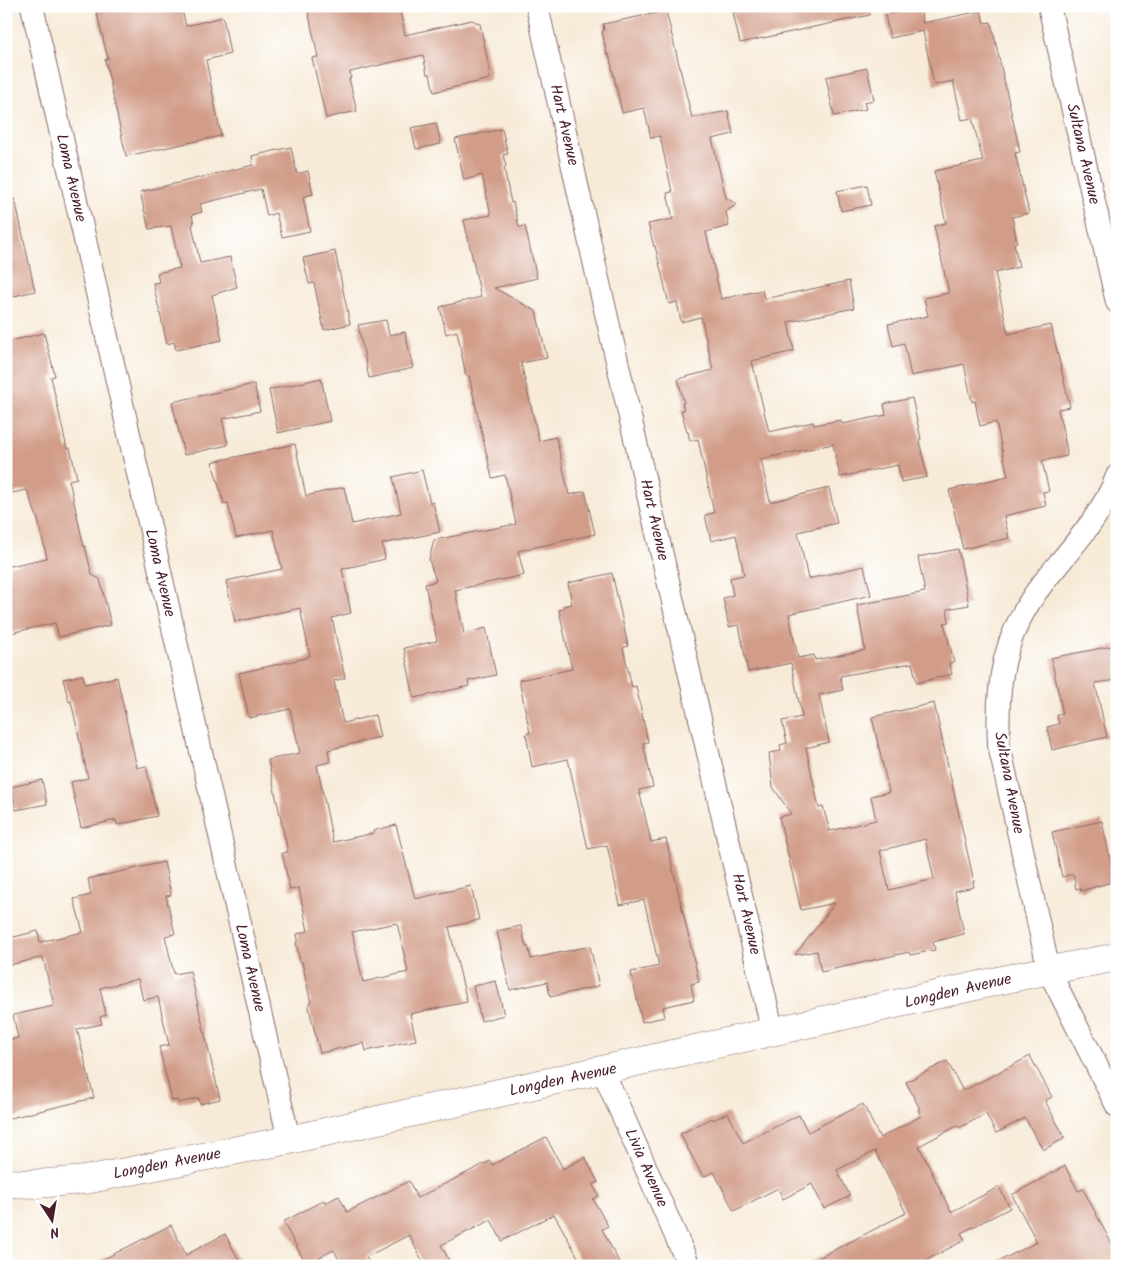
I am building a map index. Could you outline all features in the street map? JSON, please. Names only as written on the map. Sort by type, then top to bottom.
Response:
[{"type":"street","name":"Loma Avenue","points":[[32,6],[288,1140]]},
{"type":"street","name":"Hart Avenue","points":[[537,6],[598,279],[773,1032]]},
{"type":"street","name":"Sultana Avenue","points":[[1049,6],[1117,302]]},
{"type":"street","name":"Sultana Avenue","points":[[1117,476],[1111,492],[1079,539],[1026,608],[1012,635],[1003,662],[999,689],[1000,745],[1049,971],[1117,1106]]},
{"type":"street","name":"Longden Avenue","points":[[6,1183],[36,1184],[85,1180],[288,1140],[1117,957]]},
{"type":"street","name":"Livia Avenue","points":[[603,1071],[689,1266]]},
{"type":"building","points":[[95,6],[181,6],[186,26],[223,17],[230,54],[206,60],[221,136],[126,156],[105,59],[108,59]]},
{"type":"building","points":[[307,6],[399,6],[405,35],[472,20],[480,24],[490,79],[434,92],[430,74],[427,74],[423,55],[350,72],[351,78],[349,78],[357,111],[326,118],[312,58],[318,57]]},
{"type":"building","points":[[765,6],[869,6],[870,15],[740,43],[733,13]]},
{"type":"building","points":[[920,8],[923,23],[981,11],[984,23],[991,22],[1020,152],[1015,153],[1029,213],[1012,217],[1017,242],[1014,243],[1019,267],[995,273],[1008,334],[1051,325],[1070,407],[1058,409],[1067,456],[1042,461],[1049,491],[1043,492],[1046,506],[1004,516],[1009,538],[963,549],[949,490],[1008,476],[996,422],[980,426],[975,401],[972,402],[964,364],[911,376],[904,343],[893,346],[888,324],[928,316],[924,298],[949,293],[934,226],[946,223],[934,171],[983,161],[972,118],[962,120],[953,81],[934,85],[923,31],[890,38],[885,15]]},
{"type":"building","points":[[666,11],[692,118],[728,111],[733,134],[712,139],[726,198],[737,204],[726,212],[729,226],[706,232],[721,299],[762,290],[764,299],[849,281],[854,308],[788,322],[794,351],[752,361],[769,432],[813,422],[814,425],[841,420],[842,424],[886,415],[884,404],[912,398],[927,477],[901,482],[898,465],[840,477],[833,444],[761,459],[770,502],[829,488],[837,523],[798,532],[808,579],[864,566],[871,595],[789,614],[798,658],[814,655],[815,660],[865,650],[857,605],[925,592],[918,557],[958,549],[969,605],[947,609],[949,622],[944,623],[954,662],[949,663],[952,674],[917,683],[912,663],[840,676],[843,690],[819,695],[829,742],[806,748],[819,808],[823,807],[830,831],[876,820],[871,796],[889,792],[872,717],[934,703],[974,882],[974,887],[955,891],[964,934],[933,942],[935,950],[910,955],[909,952],[821,972],[817,951],[795,955],[835,903],[801,910],[779,817],[791,814],[773,787],[769,753],[781,751],[780,745],[787,743],[782,721],[802,717],[791,663],[748,672],[739,625],[729,627],[723,598],[733,595],[730,578],[744,575],[736,535],[711,541],[705,515],[714,513],[698,439],[690,441],[681,410],[684,410],[682,403],[684,403],[678,379],[713,370],[701,317],[681,322],[677,302],[669,304],[648,224],[673,219],[667,193],[672,192],[660,136],[651,138],[644,108],[622,113],[609,54],[607,55],[602,31],[604,30],[603,24]],"holes":[[[925,839],[934,879],[889,890],[880,851]]]},
{"type":"building","points":[[867,68],[874,100],[864,102],[866,109],[834,116],[826,77]]},
{"type":"building","points":[[436,123],[441,144],[416,149],[411,128]]},
{"type":"building","points":[[502,129],[508,154],[503,155],[511,203],[513,202],[519,227],[525,226],[537,278],[494,288],[536,311],[547,358],[521,363],[539,441],[556,437],[569,495],[585,491],[595,534],[518,551],[524,575],[455,590],[464,634],[486,628],[496,675],[468,681],[469,686],[414,698],[404,648],[437,641],[425,584],[436,581],[429,560],[434,540],[516,524],[505,475],[492,478],[469,376],[466,376],[457,331],[446,334],[440,307],[481,297],[464,220],[491,215],[482,175],[464,180],[455,139]]},
{"type":"building","points":[[291,147],[297,174],[308,171],[313,194],[303,197],[310,231],[282,237],[276,213],[267,216],[261,189],[200,204],[202,212],[192,215],[194,224],[192,225],[200,263],[230,257],[237,287],[212,295],[222,340],[176,350],[174,342],[167,344],[153,283],[159,282],[157,273],[180,268],[171,226],[149,229],[140,192],[253,165],[252,156]]},
{"type":"building","points":[[867,185],[871,205],[841,211],[837,191]]},
{"type":"building","points":[[15,199],[35,291],[6,298],[6,200]]},
{"type":"building","points":[[335,251],[350,324],[324,330],[314,283],[309,284],[303,258]]},
{"type":"building","points":[[386,320],[389,335],[405,332],[413,368],[369,378],[358,325]]},
{"type":"building","points":[[44,333],[55,376],[51,377],[67,449],[70,448],[77,478],[69,480],[84,547],[92,575],[100,579],[111,625],[59,637],[55,623],[6,634],[6,567],[47,558],[38,520],[27,490],[12,493],[6,468],[6,342]]},
{"type":"building","points":[[321,378],[330,421],[278,433],[269,390]]},
{"type":"building","points":[[254,384],[260,411],[222,419],[228,445],[184,455],[172,402]]},
{"type":"building","points":[[295,444],[306,496],[344,487],[352,524],[401,513],[393,477],[422,470],[430,503],[433,502],[440,532],[382,544],[385,559],[342,569],[351,613],[332,618],[345,678],[334,681],[343,723],[375,715],[380,737],[328,750],[330,762],[317,765],[333,842],[374,833],[373,831],[396,825],[415,899],[471,886],[479,920],[449,927],[467,1002],[410,1014],[416,1040],[366,1051],[364,1043],[320,1053],[309,1008],[309,1003],[311,1003],[296,942],[298,940],[297,934],[308,931],[299,888],[290,890],[282,853],[288,852],[268,760],[300,753],[290,709],[249,718],[239,673],[310,656],[300,608],[235,622],[226,581],[282,569],[273,530],[236,538],[228,503],[224,504],[212,462]],"holes":[[[397,923],[408,972],[363,982],[352,932]]]},
{"type":"building","points":[[612,573],[628,646],[623,648],[632,687],[636,686],[648,742],[643,743],[653,787],[639,790],[651,842],[666,839],[699,982],[691,984],[694,1000],[663,1007],[665,1017],[642,1022],[631,972],[659,966],[644,900],[620,905],[607,845],[588,849],[568,759],[532,767],[526,734],[530,733],[519,680],[572,669],[559,610],[563,609],[563,606],[572,604],[568,583]]},
{"type":"building","points":[[1117,645],[1117,680],[1095,683],[1107,737],[1052,750],[1047,727],[1059,724],[1057,715],[1063,714],[1051,658]]},
{"type":"building","points":[[83,675],[85,684],[117,677],[137,768],[146,766],[157,816],[117,825],[116,820],[81,828],[71,782],[88,778],[71,701],[69,702],[63,679]]},
{"type":"building","points":[[42,780],[47,804],[16,810],[11,787]]},
{"type":"building","points":[[1102,821],[1115,881],[1081,891],[1080,888],[1076,889],[1073,874],[1062,877],[1052,832]]},
{"type":"building","points":[[164,862],[171,895],[166,896],[175,934],[165,936],[174,974],[190,971],[220,1099],[200,1104],[199,1098],[178,1103],[177,1100],[172,1101],[159,1047],[169,1045],[158,997],[143,1000],[138,979],[100,988],[106,1015],[100,1017],[102,1024],[77,1029],[94,1098],[6,1119],[6,1041],[18,1038],[13,1015],[54,1006],[43,957],[6,966],[6,939],[38,931],[40,942],[83,932],[74,899],[91,895],[88,879]]},
{"type":"building","points":[[521,926],[531,959],[590,946],[599,986],[550,997],[547,982],[510,990],[497,931]]},
{"type":"building","points":[[496,981],[504,1015],[481,1021],[473,986]]},
{"type":"building","points":[[1030,1056],[1052,1097],[1045,1101],[1065,1138],[1043,1150],[1025,1118],[996,1133],[986,1114],[959,1128],[957,1126],[919,1146],[951,1212],[999,1187],[1010,1208],[961,1233],[965,1240],[915,1266],[803,1266],[906,1213],[875,1151],[837,1170],[850,1196],[824,1209],[812,1184],[783,1199],[778,1188],[734,1211],[714,1172],[703,1177],[680,1134],[712,1118],[713,1120],[728,1113],[743,1143],[799,1115],[808,1132],[863,1104],[880,1138],[921,1116],[918,1110],[920,1109],[906,1082],[947,1061],[963,1091]]},
{"type":"building","points":[[546,1137],[563,1169],[585,1157],[598,1182],[593,1185],[599,1196],[593,1199],[608,1226],[602,1229],[621,1266],[583,1266],[554,1214],[502,1241],[491,1220],[441,1245],[452,1266],[425,1266],[409,1235],[366,1257],[371,1266],[342,1266],[334,1250],[306,1264],[283,1222],[324,1200],[325,1203],[339,1196],[347,1212],[409,1181],[417,1198],[490,1161],[492,1165]]},
{"type":"building","points":[[1065,1166],[1078,1191],[1083,1189],[1117,1254],[1117,1262],[1109,1266],[989,1266],[1037,1242],[1012,1195]]},
{"type":"building","points":[[171,1225],[186,1255],[225,1234],[242,1266],[90,1266]]}]
